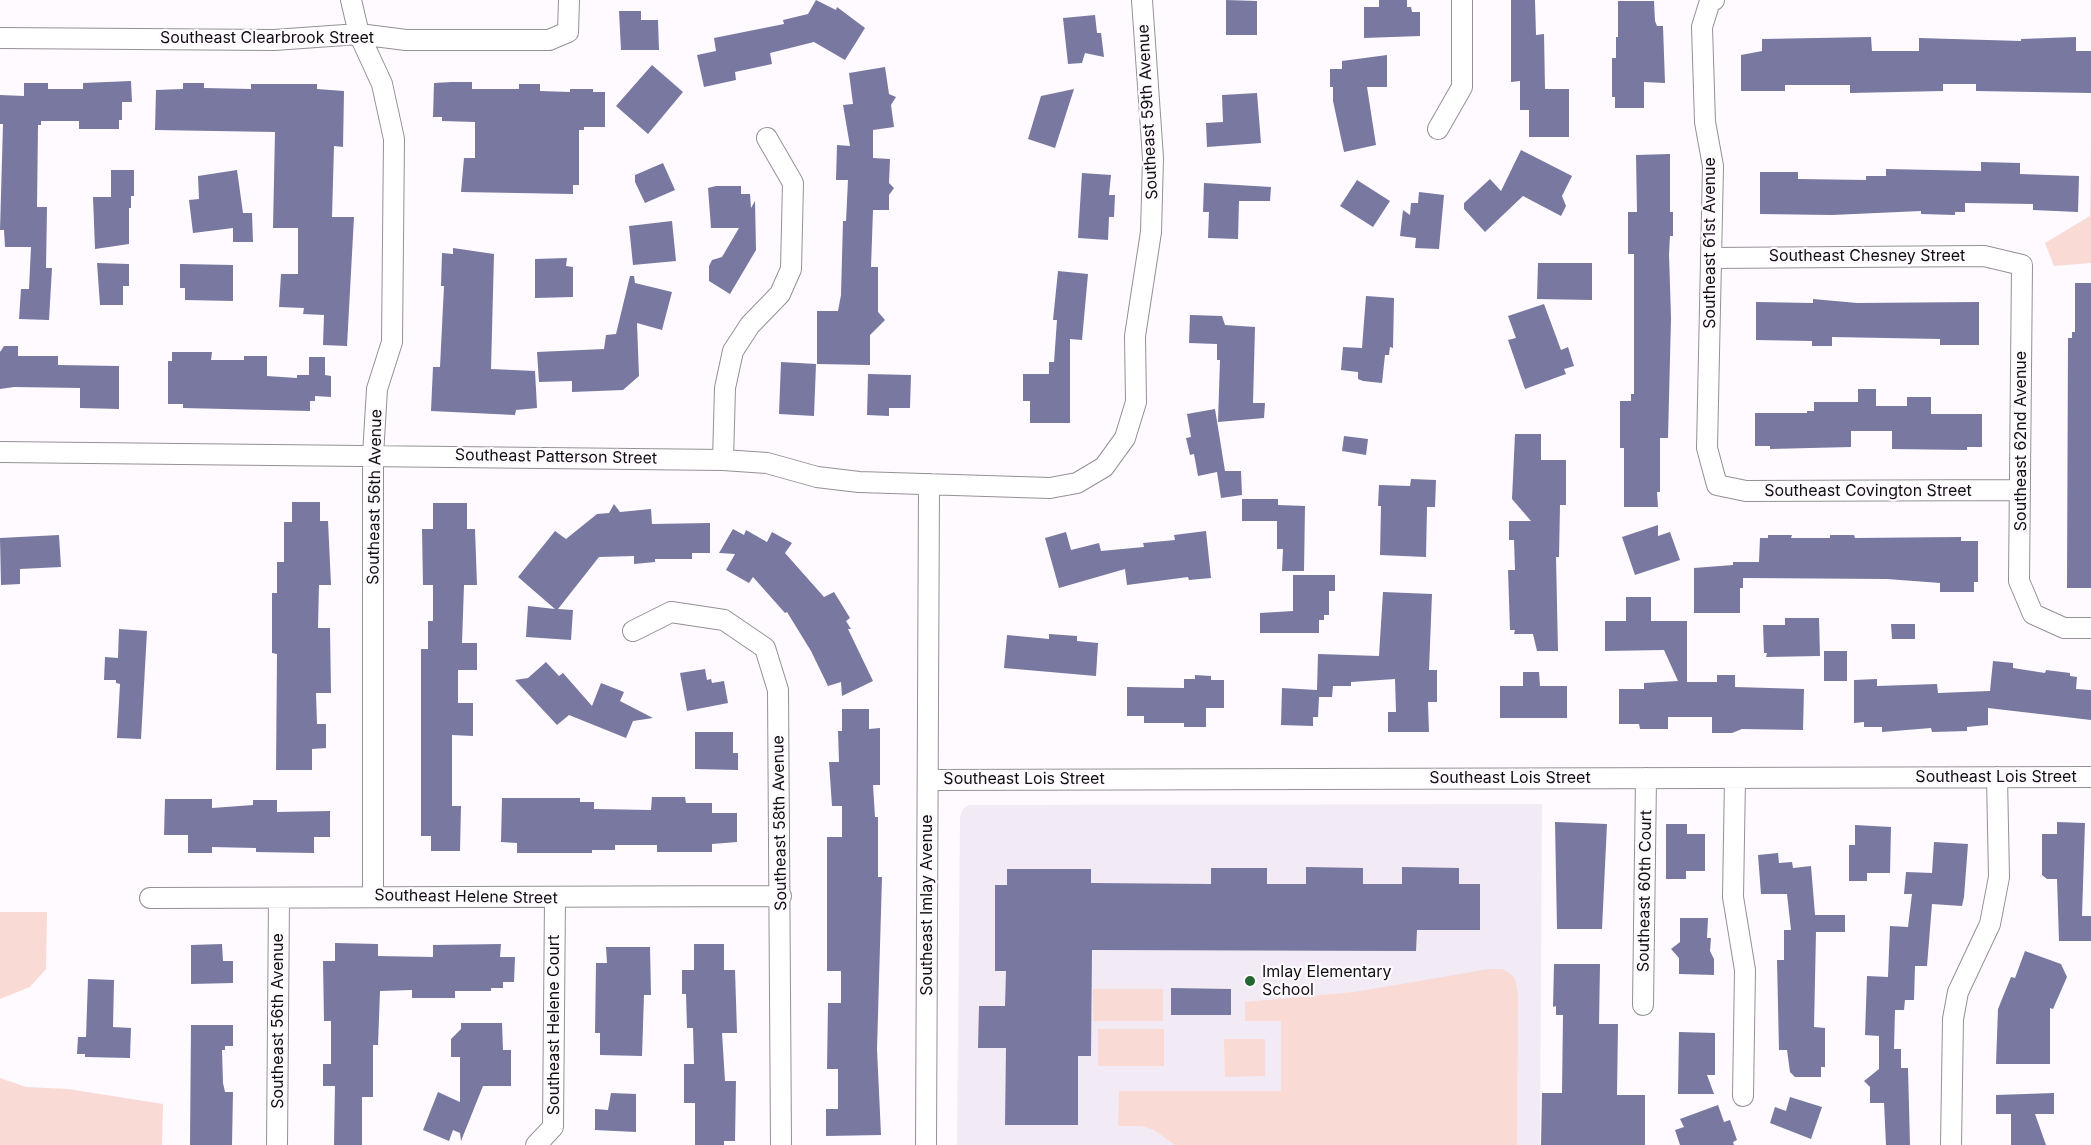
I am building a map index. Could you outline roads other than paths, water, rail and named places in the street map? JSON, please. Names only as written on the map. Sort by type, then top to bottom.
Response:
[{"type":"street","name":"Southeast 56th Avenue","points":[[351,0],[359,34],[382,84],[394,139],[392,342],[378,389],[372,454],[372,896]]},
{"type":"street","name":"Southeast Clearbrook Street","points":[[0,38],[274,40],[359,34],[406,40],[549,40],[568,32],[569,0]]},
{"type":"street","name":"Southeast 59th Avenue","points":[[1104,467],[1125,438],[1136,402],[1135,336],[1151,232],[1153,158],[1142,0]]},
{"type":"street","points":[[1438,129],[1462,87],[1462,0]]},
{"type":"street","name":"Southeast 61st Avenue","points":[[1712,1],[1702,27],[1705,122],[1713,166],[1707,448],[1717,485]]},
{"type":"street","points":[[723,460],[725,388],[733,351],[750,325],[780,294],[791,269],[793,183],[767,138]]},
{"type":"street","name":"Southeast Chesney Street","points":[[1712,258],[1984,256],[2022,265]]},
{"type":"street","name":"Southeast 62nd Avenue","points":[[2022,265],[2019,581],[2033,614],[2064,628],[2091,628]]},
{"type":"street","name":"Southeast Patterson Street","points":[[0,452],[372,454],[723,460],[767,463],[817,477],[859,482],[1050,488],[1077,483],[1104,467]]},
{"type":"street","name":"Southeast Imlay Avenue","points":[[926,1145],[928,484]]},
{"type":"street","name":"Southeast Covington Street","points":[[1717,485],[1746,491],[2020,490]]},
{"type":"street","name":"Southeast 58th Avenue","points":[[633,631],[670,612],[724,620],[765,648],[778,690],[781,1145]]},
{"type":"street","points":[[1951,1145],[1953,1019],[1958,993],[1990,924],[1999,877],[1997,777]]},
{"type":"street","name":"Southeast Lois Street","points":[[928,780],[2091,777]]},
{"type":"street","name":"Southeast 60th Court","points":[[1643,1005],[1646,778]]},
{"type":"street","points":[[1735,778],[1732,897],[1745,970],[1743,1095]]},
{"type":"street","name":"Southeast Helene Street","points":[[150,898],[781,896]]},
{"type":"street","name":"Southeast 56th Avenue","points":[[278,1145],[279,898]]},
{"type":"street","name":"Southeast Helene Court","points":[[536,1145],[553,1127],[555,898]]},
{"type":"place","name":"Imlay Elementary School","points":[[1250,981]]}]
